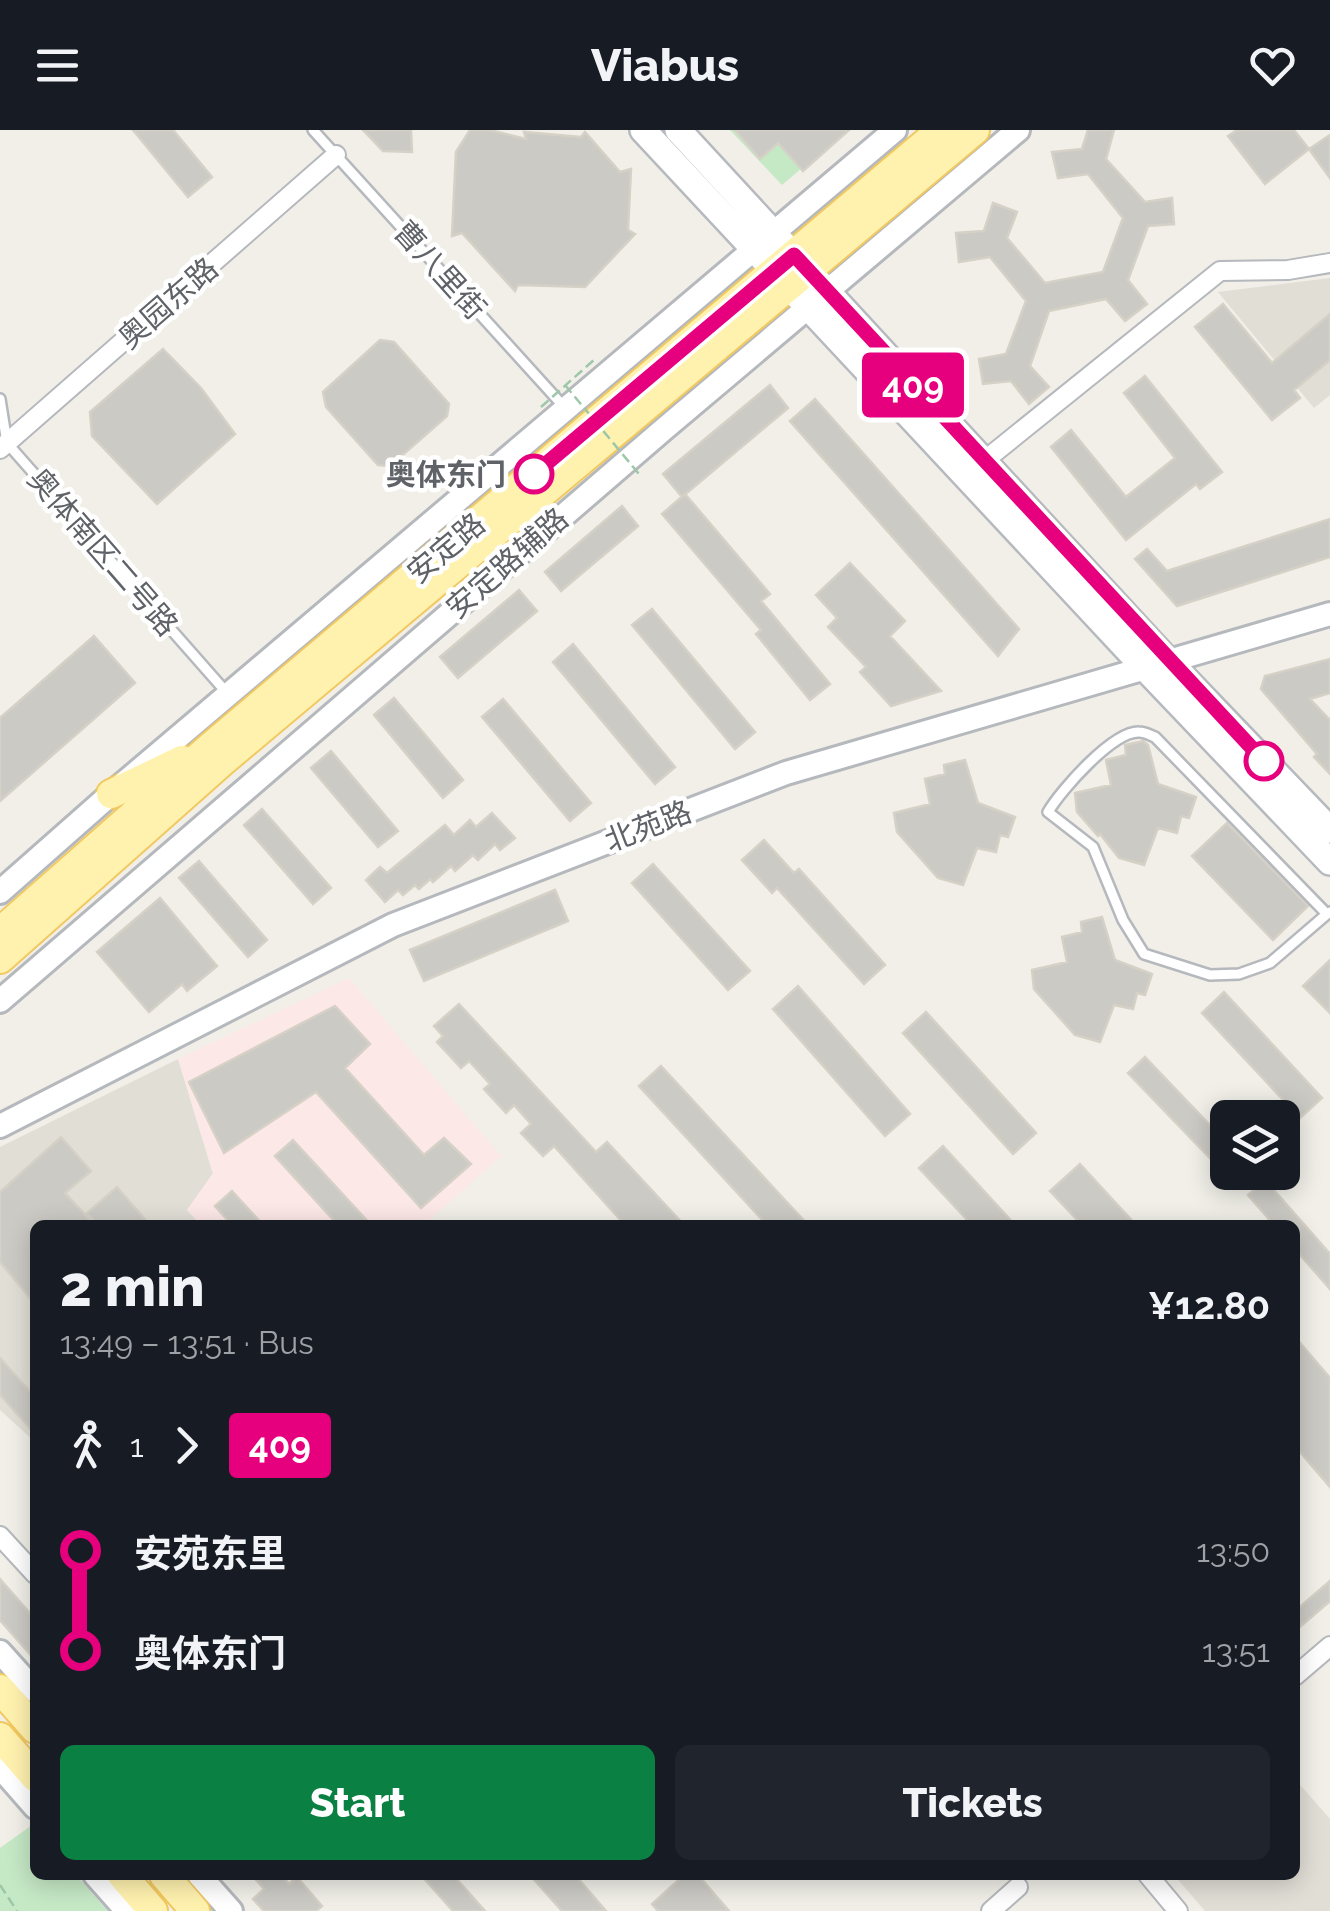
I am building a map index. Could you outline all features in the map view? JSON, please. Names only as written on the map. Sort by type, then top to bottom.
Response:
[{"type":"main road","points":[[642,130],[754,251],[799,281],[984,461],[1330,862]]},
{"type":"main road","points":[[678,130],[774,234],[799,281],[1155,663],[1330,830]]},
{"type":"main road","name":"安定路","points":[[0,932],[210,747],[799,281],[941,130]]},
{"type":"main road","name":"安定路","points":[[0,959],[222,762],[975,130]]},
{"type":"main road","points":[[111,794],[210,747]]},
{"type":"main road","points":[[0,1690],[30,1723]]},
{"type":"main road","points":[[0,1737],[30,1771]]},
{"type":"main road","points":[[126,1880],[154,1911]]},
{"type":"main road","points":[[168,1880],[195,1911]]},
{"type":"street","points":[[0,892],[895,130]]},
{"type":"street","name":"安定路辅路","points":[[0,1001],[682,414],[799,281],[1018,130]]},
{"type":"street","name":"奥园东路","points":[[4,446],[336,155]]},
{"type":"street","points":[[984,461],[1220,271],[1288,270],[1330,263]]},
{"type":"street","name":"安定路","points":[[622,426],[682,414]]},
{"type":"street","name":"北苑路","points":[[0,1126],[393,925],[786,773],[1330,614]]},
{"type":"street","points":[[0,1536],[30,1569]]},
{"type":"street","points":[[1300,1672],[1330,1646]]},
{"type":"street","points":[[0,1652],[30,1685]]},
{"type":"street","points":[[0,1767],[30,1801]]},
{"type":"street","points":[[100,1880],[127,1911]]},
{"type":"street","points":[[203,1880],[230,1911]]},
{"type":"street","points":[[1152,1880],[1178,1911]]},
{"type":"street","points":[[991,1911],[1018,1888]]},
{"type":"lane","name":"曹八里街","points":[[313,130],[566,410]]},
{"type":"lane","name":"奥体南区二号路","points":[[0,399],[4,446],[228,695]]},
{"type":"lane","points":[[1138,732],[1155,737],[1329,913],[1270,962],[1238,974],[1210,974],[1144,954],[1123,920],[1093,847],[1048,812],[1058,796],[1116,739],[1138,732]]},
{"type":"path","points":[[541,407],[595,360]]},
{"type":"path","points":[[566,385],[639,474]]},
{"type":"path","points":[[0,1885],[17,1911]]},
{"type":"shaded area","points":[[1330,278],[1330,395],[1314,408],[1218,292]]},
{"type":"shaded area","points":[[349,978],[501,1156],[430,1220],[196,1220],[187,1210],[213,1173],[178,1059]]},
{"type":"shaded area","points":[[178,1059],[213,1174],[187,1210],[196,1220],[30,1220],[30,1437],[0,1410],[0,1147]]},
{"type":"shaded area","points":[[1300,1785],[1330,1819],[1330,1911],[1205,1911],[1178,1880],[1300,1880]]},
{"type":"green space","points":[[730,130],[846,130],[782,185]]},
{"type":"green space","points":[[30,1826],[30,1880],[80,1880],[108,1911],[0,1911],[0,1848]]},
{"type":"building","points":[[133,130],[173,130],[212,177],[188,197]]},
{"type":"building","points":[[363,130],[411,130],[412,152],[383,151]]},
{"type":"building","points":[[470,130],[490,130],[526,139],[524,132],[581,137],[585,132],[620,172],[631,169],[628,230],[635,234],[585,287],[518,285],[515,291],[462,233],[452,236],[456,152]]},
{"type":"building","points":[[735,130],[849,130],[803,171],[778,143],[760,159]]},
{"type":"building","points":[[1088,130],[1114,130],[1106,159],[1145,202],[1172,198],[1174,224],[1148,226],[1128,280],[1147,304],[1125,321],[1106,299],[1049,311],[1030,366],[1049,387],[1029,404],[1011,381],[983,384],[979,359],[1006,354],[1026,301],[990,257],[959,262],[956,233],[984,231],[993,203],[1017,212],[1007,238],[1045,283],[1103,272],[1123,218],[1088,174],[1058,178],[1052,152],[1082,149]]},
{"type":"building","points":[[1237,130],[1294,130],[1309,149],[1265,184],[1228,136]]},
{"type":"building","points":[[1330,135],[1330,178],[1309,149]]},
{"type":"building","points":[[1223,304],[1272,363],[1330,314],[1330,360],[1294,390],[1300,398],[1272,420],[1195,327]]},
{"type":"building","points":[[380,340],[394,342],[449,404],[447,416],[390,466],[378,465],[326,407],[323,392]]},
{"type":"building","points":[[163,349],[201,388],[235,434],[157,504],[92,436],[90,412]]},
{"type":"building","points":[[1145,376],[1222,472],[1200,489],[1196,484],[1126,540],[1051,447],[1071,430],[1126,497],[1175,458],[1124,393]]},
{"type":"building","points":[[770,385],[788,408],[682,497],[663,474]]},
{"type":"building","points":[[815,399],[1019,629],[998,656],[790,421]]},
{"type":"building","points":[[685,494],[770,594],[761,601],[830,684],[810,700],[756,634],[761,630],[662,514]]},
{"type":"building","points":[[622,506],[638,526],[561,591],[545,572]]},
{"type":"building","points":[[1330,519],[1330,557],[1177,606],[1135,559],[1147,549],[1167,571]]},
{"type":"building","points":[[850,563],[905,621],[890,636],[941,691],[891,706],[860,672],[866,667],[828,627],[837,618],[816,595]]},
{"type":"building","points":[[519,590],[537,611],[458,678],[440,657]]},
{"type":"building","points":[[652,609],[755,732],[735,749],[632,625]]},
{"type":"building","points":[[94,636],[135,683],[0,801],[0,718]]},
{"type":"building","points":[[573,644],[675,767],[655,784],[553,662]]},
{"type":"building","points":[[1330,659],[1330,693],[1310,699],[1330,720],[1330,774],[1261,689],[1265,676]]},
{"type":"building","points":[[394,698],[463,780],[443,798],[374,715]]},
{"type":"building","points":[[503,699],[591,803],[570,821],[482,717]]},
{"type":"building","points":[[1143,741],[1148,745],[1158,784],[1196,797],[1189,818],[1181,816],[1177,833],[1158,828],[1144,865],[1119,858],[1077,812],[1075,793],[1111,785],[1106,760],[1126,755],[1125,745]]},
{"type":"building","points":[[331,751],[398,831],[378,847],[311,768]]},
{"type":"building","points":[[965,760],[978,803],[1015,817],[1008,837],[1000,835],[996,852],[977,848],[963,885],[938,878],[897,832],[894,813],[930,804],[925,779],[945,774],[944,765]]},
{"type":"building","points":[[262,809],[331,888],[313,904],[244,825]]},
{"type":"building","points":[[492,813],[515,838],[500,850],[495,844],[478,860],[473,855],[455,871],[451,866],[433,882],[430,879],[419,889],[415,885],[403,895],[398,890],[385,902],[366,880],[380,867],[387,873],[445,825],[454,835],[470,820],[476,827]]},
{"type":"building","points":[[1227,823],[1308,906],[1273,940],[1192,856]]},
{"type":"building","points":[[764,840],[794,873],[799,869],[885,965],[864,984],[777,888],[772,893],[742,860]]},
{"type":"building","points":[[199,861],[267,940],[248,957],[179,878]]},
{"type":"building","points":[[653,864],[750,971],[728,990],[632,883]]},
{"type":"building","points":[[555,890],[568,921],[424,981],[410,950]]},
{"type":"building","points":[[160,898],[217,966],[187,991],[182,984],[149,1012],[97,952]]},
{"type":"building","points":[[1102,917],[1115,960],[1152,974],[1145,995],[1137,993],[1133,1009],[1114,1005],[1100,1042],[1075,1035],[1034,989],[1032,970],[1067,962],[1062,937],[1082,932],[1081,922]]},
{"type":"building","points":[[1330,960],[1330,1013],[1303,986]]},
{"type":"building","points":[[798,986],[910,1114],[885,1136],[773,1009]]},
{"type":"building","points":[[1224,992],[1322,1098],[1300,1118],[1300,1100],[1283,1100],[1202,1013]]},
{"type":"building","points":[[459,1004],[596,1152],[607,1142],[679,1220],[621,1220],[554,1146],[543,1156],[521,1133],[531,1124],[514,1105],[506,1113],[484,1089],[490,1084],[469,1061],[461,1068],[437,1042],[443,1036],[434,1026]]},
{"type":"building","points":[[335,1006],[370,1044],[345,1068],[424,1155],[444,1138],[471,1164],[421,1208],[316,1092],[224,1153],[189,1082]]},
{"type":"building","points":[[926,1012],[1036,1133],[1013,1154],[903,1033]]},
{"type":"building","points":[[1145,1057],[1210,1125],[1210,1158],[1128,1073]]},
{"type":"building","points":[[661,1066],[803,1220],[762,1220],[639,1086]]},
{"type":"building","points":[[61,1137],[91,1171],[65,1193],[88,1220],[30,1220],[30,1298],[0,1262],[0,1192]]},
{"type":"building","points":[[293,1140],[366,1220],[333,1220],[275,1156]]},
{"type":"building","points":[[943,1146],[1010,1220],[967,1220],[919,1168]]},
{"type":"building","points":[[1080,1164],[1131,1220],[1077,1220],[1050,1191]]},
{"type":"building","points":[[117,1187],[146,1220],[93,1220],[87,1213]]},
{"type":"building","points":[[1254,1190],[1274,1190],[1330,1254],[1330,1289],[1300,1255],[1300,1220],[1270,1220],[1248,1195]]},
{"type":"building","points":[[232,1191],[258,1220],[228,1220],[215,1206]]},
{"type":"building","points":[[1300,1343],[1330,1378],[1330,1487],[1300,1452]]},
{"type":"building","points":[[0,1358],[30,1391],[30,1428],[0,1395]]},
{"type":"building","points":[[0,1579],[30,1613],[30,1654],[0,1620]]},
{"type":"building","points":[[1330,1581],[1330,1601],[1300,1627],[1300,1607]]},
{"type":"building","points":[[256,1880],[285,1880],[289,1884],[300,1880],[322,1906],[316,1911],[264,1911],[253,1899],[264,1889]]},
{"type":"building","points":[[425,1880],[457,1880],[485,1911],[453,1911]]},
{"type":"building","points":[[534,1880],[579,1880],[606,1911],[562,1911]]},
{"type":"building","points":[[678,1880],[702,1880],[729,1911],[658,1911],[652,1904]]},
{"type":"bus line","name":"409","points":[[534,474],[794,255],[1264,761]]},
{"type":"place","name":"奥体东门","points":[[534,474]]}]
